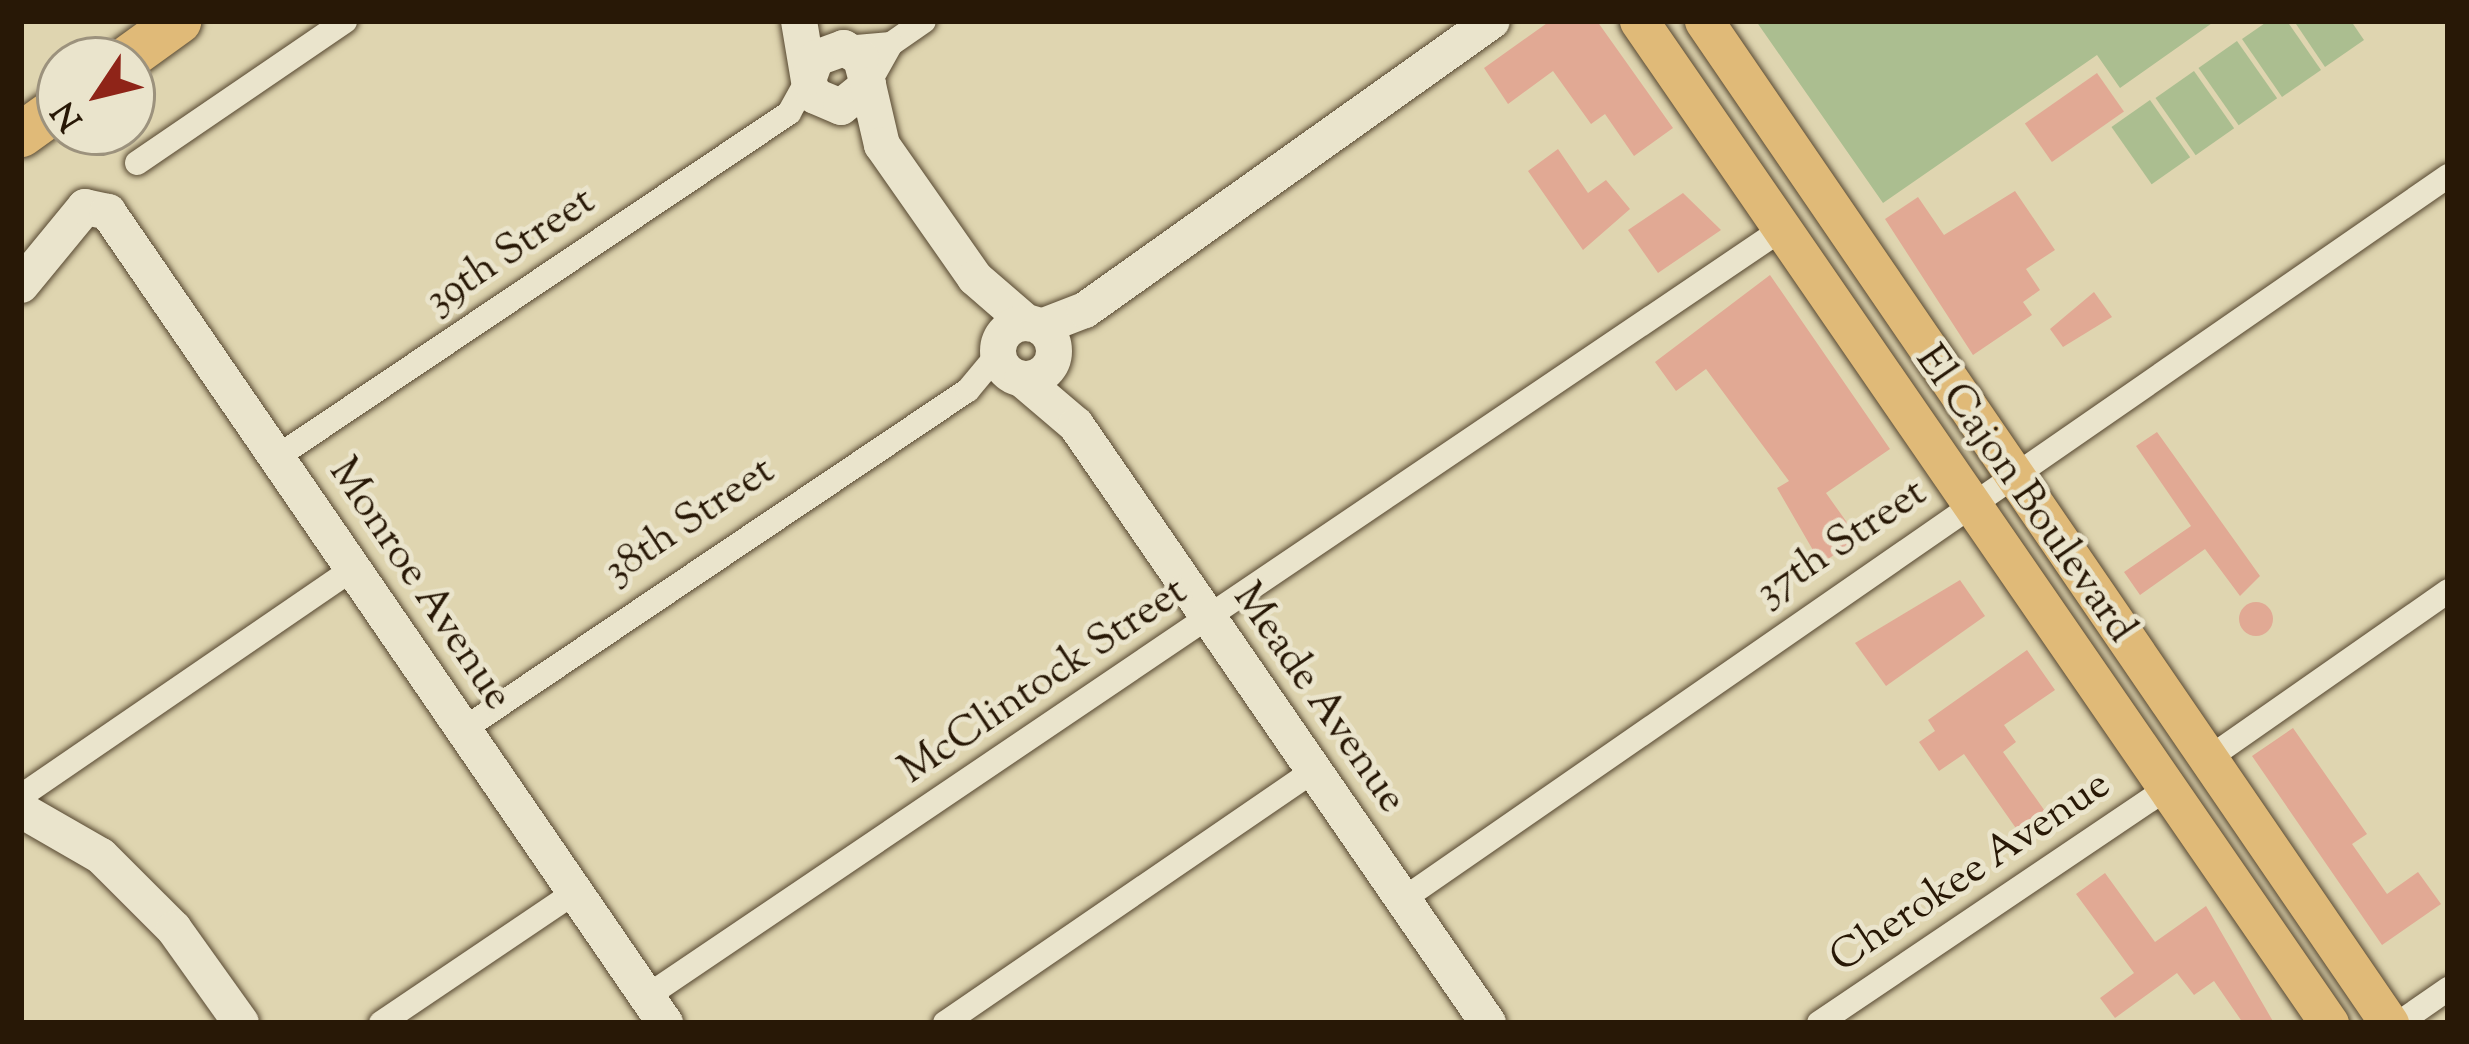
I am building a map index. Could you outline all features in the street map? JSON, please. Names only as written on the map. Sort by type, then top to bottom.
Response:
[{"type":"main road","name":"El Cajon Boulevard","points":[[1639,21],[2329,1023]]},
{"type":"main road","name":"El Cajon Boulevard","points":[[1704,21],[2389,1023]]},
{"type":"street","points":[[137,163],[345,21]]},
{"type":"street","points":[[832,106],[868,85],[891,44],[923,21]]},
{"type":"street","name":"38th Street","points":[[464,729],[1026,352],[1492,21]]},
{"type":"street","name":"Meade Avenue","points":[[800,22],[861,58],[883,145]]},
{"type":"street","name":"Meade Avenue","points":[[800,22],[809,76],[832,106],[883,145],[1488,1023]]},
{"type":"street","points":[[809,76],[816,58],[844,48],[891,44]]},
{"type":"street","name":"39th Street","points":[[789,112],[809,76]]},
{"type":"street","name":"39th Street","points":[[277,457],[789,112],[832,106]]},
{"type":"street","name":"37th Street","points":[[1402,900],[2448,176]]},
{"type":"street","name":"Monroe Avenue","points":[[21,285],[97,202],[655,1010]]},
{"type":"street","name":"McClintock Street","points":[[655,1010],[1207,619],[1782,229]]},
{"type":"street","points":[[21,796],[353,569]]},
{"type":"street","points":[[2209,758],[2448,591]]},
{"type":"street","points":[[945,1023],[1312,771]]},
{"type":"street","name":"Cherokee Avenue","points":[[1819,1023],[2167,788]]},
{"type":"street","points":[[21,811],[101,856],[174,929],[241,1023]]},
{"type":"street","points":[[381,1023],[574,893]]},
{"type":"street","points":[[2399,1023],[2448,989]]},
{"type":"green space","points":[[1756,21],[2215,21],[2120,88],[2097,55],[1883,203]]},
{"type":"green space","points":[[2268,21],[2287,21],[2321,70],[2282,97],[2242,39]]},
{"type":"green space","points":[[2294,21],[2351,21],[2364,40],[2325,67]]},
{"type":"green space","points":[[2237,41],[2277,98],[2239,125],[2198,68]]},
{"type":"green space","points":[[2194,71],[2234,128],[2196,155],[2155,98]]},
{"type":"green space","points":[[2150,100],[2190,157],[2152,184],[2111,127]]},
{"type":"building","points":[[1550,21],[1597,21],[1673,128],[1634,156],[1605,114],[1591,124],[1553,71],[1508,104],[1484,68]]},
{"type":"building","points":[[2097,73],[2124,112],[2052,162],[2025,123]]},
{"type":"building","points":[[1558,149],[1588,193],[1606,180],[1630,209],[1583,250],[1528,171]]},
{"type":"building","points":[[2015,191],[2055,250],[2026,269],[2040,290],[2023,302],[2032,315],[1973,355],[1885,219],[1918,197],[1944,235]]},
{"type":"building","points":[[1683,193],[1721,230],[1658,273],[1628,230]]},
{"type":"building","points":[[1770,275],[1890,449],[1826,493],[1858,538],[1821,564],[1777,488],[1789,481],[1706,369],[1676,391],[1655,362]]},
{"type":"building","points":[[2094,292],[2112,317],[2063,347],[2050,329]]},
{"type":"building","points":[[2157,432],[2260,576],[2240,596],[2205,549],[2140,595],[2124,572],[2191,526],[2136,446]]},
{"type":"building","points":[[1960,580],[1985,616],[1886,686],[1855,643]]},
{"type":"building","points":[[2256,602],[2268,607],[2273,619],[2268,631],[2256,636],[2244,631],[2239,619],[2244,607]]},
{"type":"building","points":[[2027,650],[2055,690],[2004,725],[2016,742],[2003,752],[2047,814],[2020,834],[1964,754],[1939,771],[1919,742],[1935,731],[1928,720]]},
{"type":"building","points":[[2293,728],[2367,834],[2352,844],[2387,894],[2418,872],[2441,904],[2382,945],[2252,756]]},
{"type":"building","points":[[2105,873],[2155,942],[2206,906],[2274,1023],[2243,1023],[2214,981],[2194,995],[2177,973],[2115,1018],[2100,998],[2134,973],[2076,894]]}]
